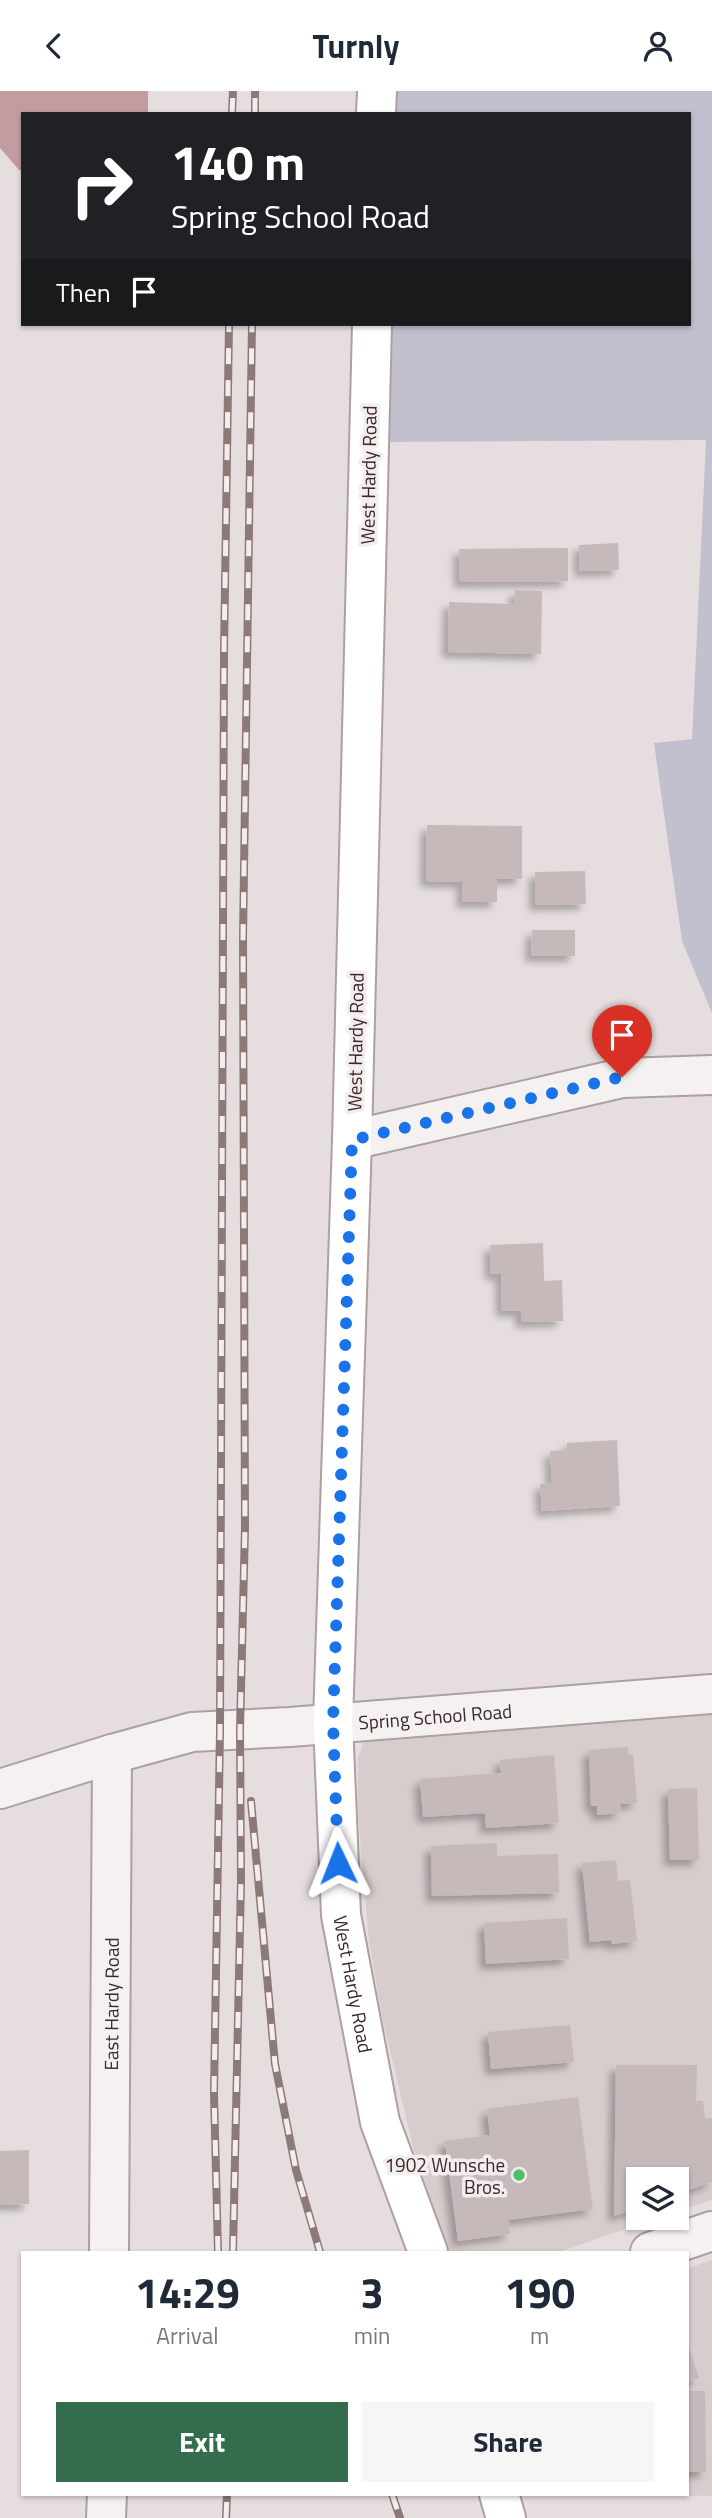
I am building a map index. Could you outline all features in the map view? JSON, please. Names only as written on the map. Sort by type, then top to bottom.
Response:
[{"type":"main road","points":[[376,112],[377,91]]},
{"type":"main road","name":"West Hardy Road","points":[[372,326],[352,1140],[333,1722],[341,1915],[380,2122],[428,2251]]},
{"type":"main road","points":[[500,2496],[506,2518]]},
{"type":"street","points":[[352,1140],[622,1077],[712,1075]]},
{"type":"street","name":"Spring School Road","points":[[0,1789],[192,1732],[712,1695]]},
{"type":"street","name":"East Hardy Road","points":[[109,2251],[112,1754]]},
{"type":"street","points":[[653,2251],[712,2231]]},
{"type":"street","points":[[106,2518],[107,2496]]},
{"type":"shaded area","points":[[0,91],[148,91],[148,112],[21,112],[21,170],[0,148]]},
{"type":"shaded area","points":[[394,91],[712,91],[712,1013],[682,941],[654,743],[692,739],[706,440],[388,442],[390,326],[691,326],[691,112],[394,112]]},
{"type":"shaded area","points":[[712,1707],[712,2200],[689,2207],[689,2167],[626,2167],[626,2229],[562,2251],[449,2251],[414,2151],[382,2017],[369,1941],[358,1816],[358,1758],[364,1741],[372,1733]]},
{"type":"shaded area","points":[[712,2260],[712,2496],[689,2496],[689,2268]]},
{"type":"building","points":[[618,543],[619,570],[580,571],[579,545]]},
{"type":"building","points":[[568,548],[568,581],[460,582],[459,549]]},
{"type":"building","points":[[515,590],[542,591],[541,654],[448,652],[449,602],[514,604]]},
{"type":"building","points":[[427,825],[522,826],[522,879],[497,879],[497,902],[462,902],[463,882],[426,881]]},
{"type":"building","points":[[585,871],[586,904],[535,905],[535,872]]},
{"type":"building","points":[[532,930],[575,930],[575,956],[531,956]]},
{"type":"building","points":[[543,1243],[544,1281],[562,1280],[563,1321],[521,1322],[521,1311],[502,1311],[501,1274],[491,1274],[490,1245]]},
{"type":"building","points":[[617,1440],[620,1506],[542,1511],[540,1484],[552,1483],[550,1451],[567,1450],[567,1443]]},
{"type":"building","points":[[628,1747],[629,1755],[633,1754],[637,1803],[620,1804],[621,1813],[597,1815],[597,1806],[591,1806],[589,1750]]},
{"type":"building","points":[[554,1755],[559,1823],[486,1828],[485,1813],[423,1817],[420,1779],[501,1773],[500,1760]]},
{"type":"building","points":[[697,1788],[699,1860],[670,1860],[668,1789]]},
{"type":"building","points":[[497,1843],[497,1856],[558,1854],[559,1893],[432,1896],[431,1846]]},
{"type":"building","points":[[616,1860],[618,1881],[630,1880],[637,1941],[612,1944],[611,1940],[590,1942],[582,1863]]},
{"type":"building","points":[[567,1918],[569,1959],[486,1964],[484,1923]]},
{"type":"building","points":[[570,2025],[574,2062],[491,2069],[488,2032]]},
{"type":"building","points":[[616,2065],[697,2065],[696,2101],[703,2101],[705,2119],[712,2118],[712,2182],[689,2190],[689,2167],[626,2167],[626,2212],[614,2216]]},
{"type":"building","name":"1902 Wunsche Bros.","points":[[578,2097],[593,2209],[508,2220],[510,2234],[458,2241],[445,2141],[490,2135],[487,2109]]},
{"type":"building","points":[[29,2150],[29,2204],[0,2205],[0,2151]]},
{"type":"building","points":[[689,2348],[699,2378],[689,2382]]},
{"type":"building","points":[[689,2391],[705,2391],[706,2472],[689,2472]]},
{"type":"railway","points":[[232,112],[233,91]]},
{"type":"railway","points":[[255,91],[255,112]]},
{"type":"railway","points":[[218,2251],[214,2093],[220,1731],[224,652],[229,326]]},
{"type":"railway","points":[[233,2251],[245,1528],[243,938],[252,326]]},
{"type":"railway","points":[[251,1801],[275,2064],[296,2170],[320,2251]]},
{"type":"railway","points":[[226,2518],[227,2496]]},
{"type":"railway","points":[[393,2496],[400,2518]]},
{"type":"place","name":"1902 Wunsche Bros.","points":[[519,2175]]},
{"type":"route","points":[[338,1863],[333,1722],[352,1140],[622,1077]]}]
